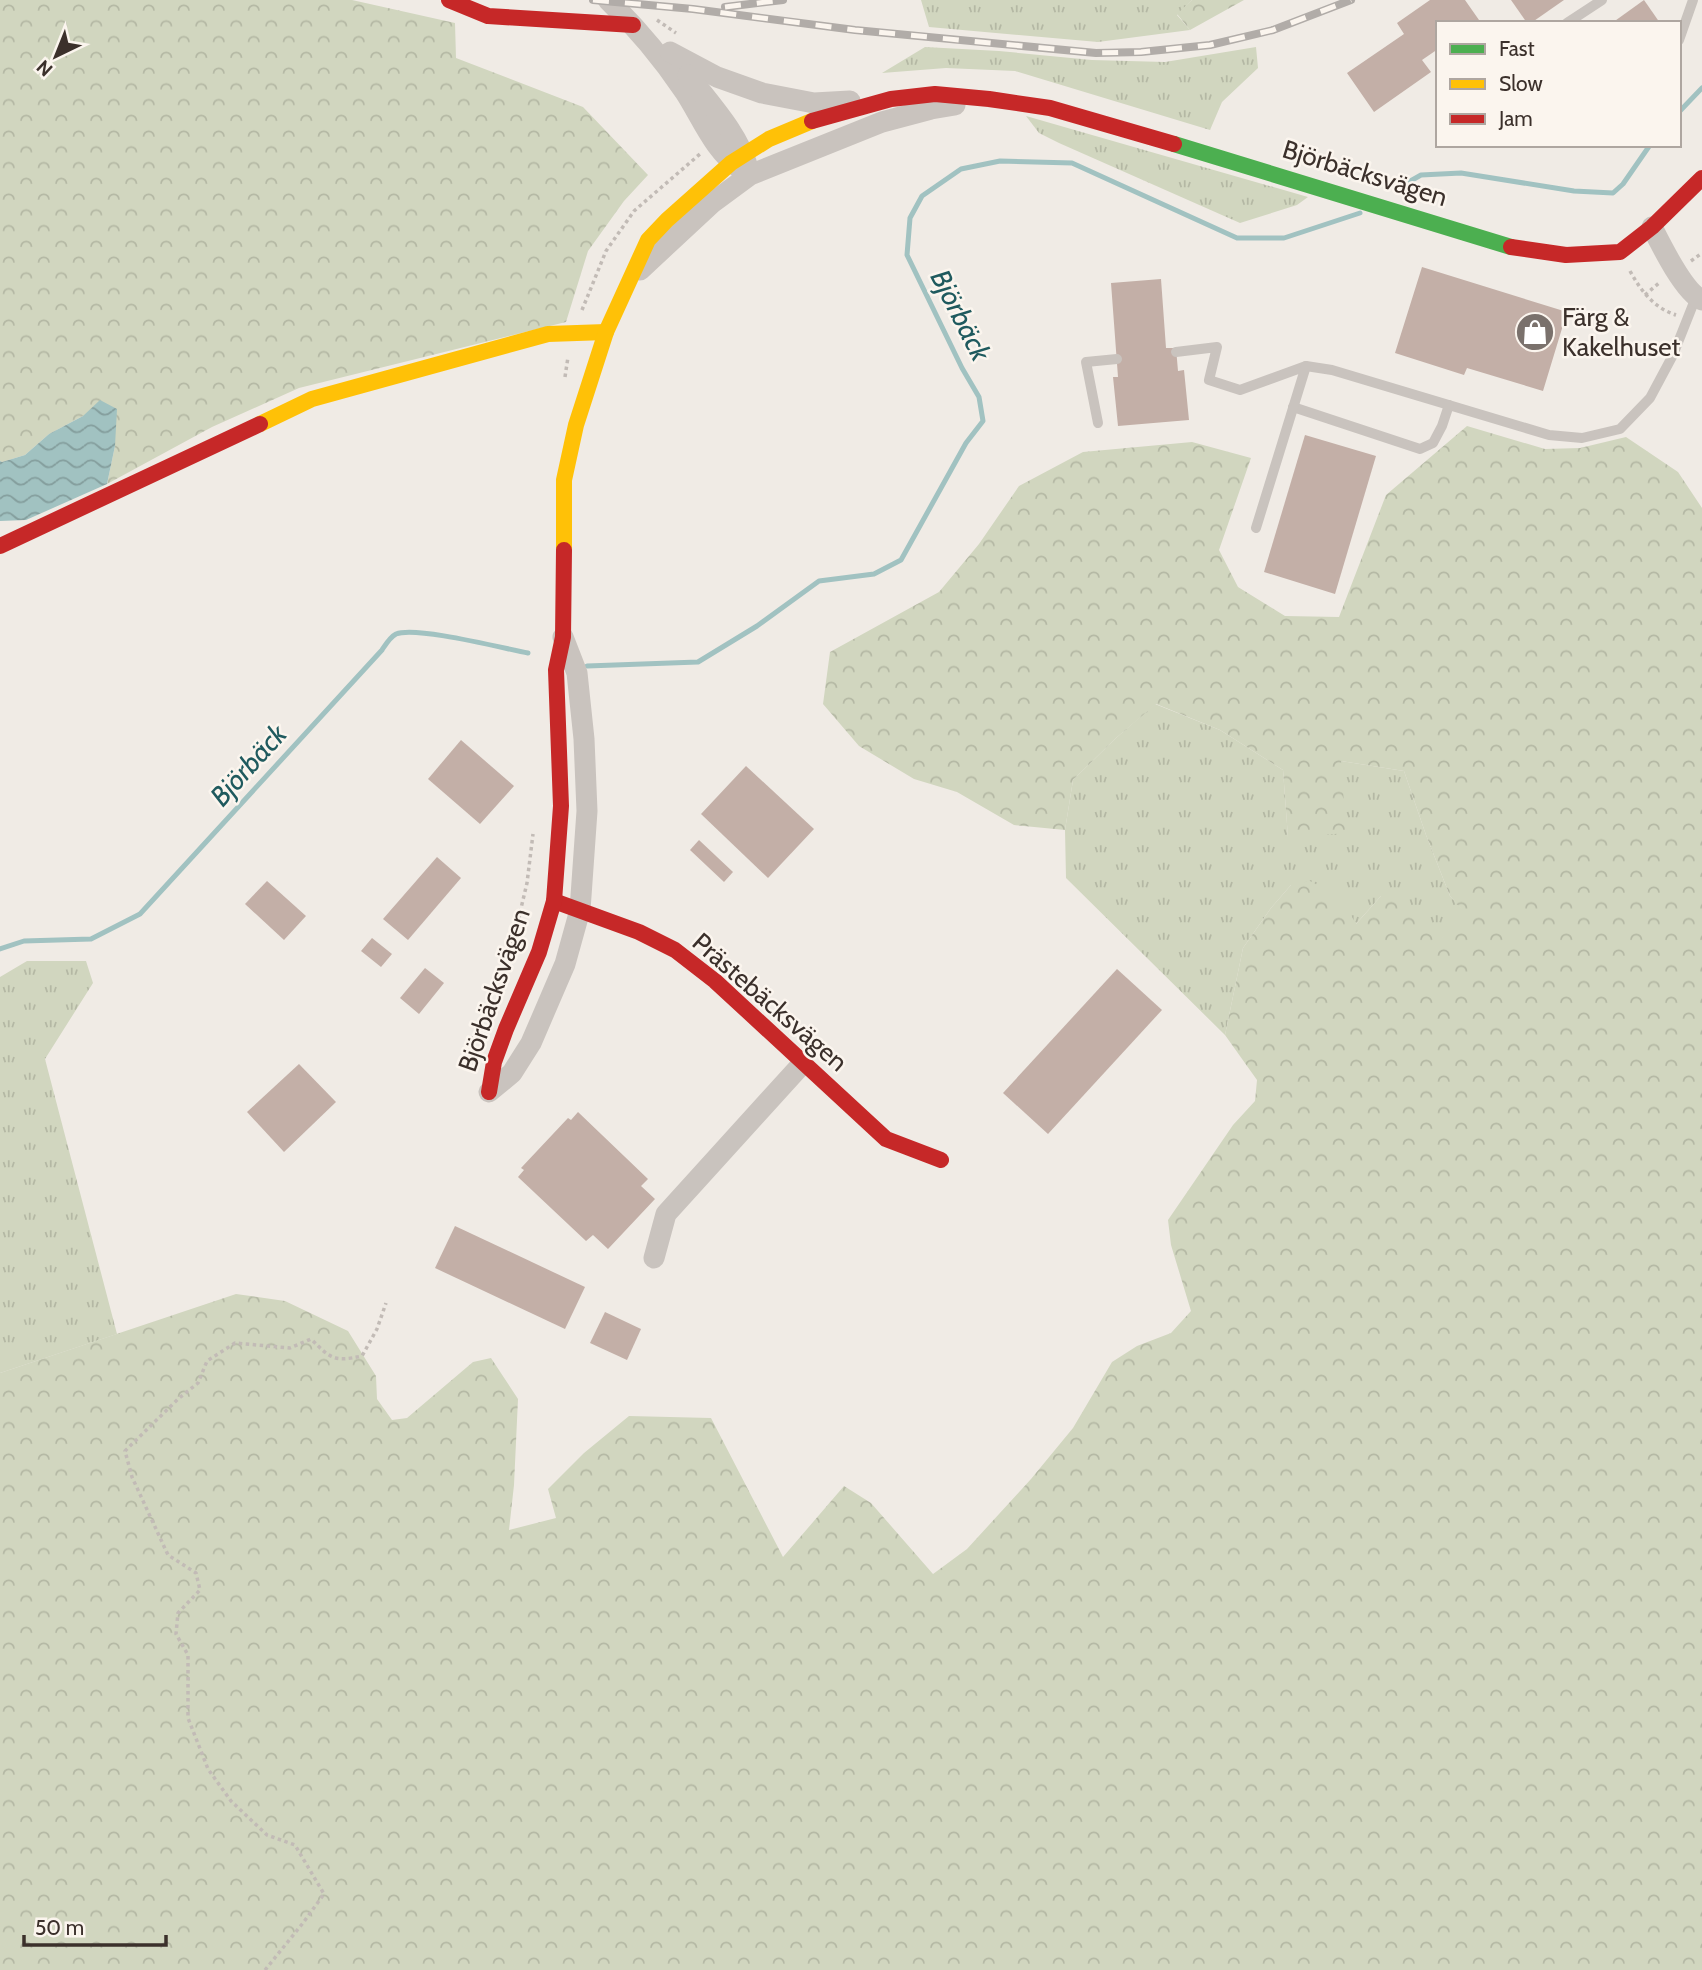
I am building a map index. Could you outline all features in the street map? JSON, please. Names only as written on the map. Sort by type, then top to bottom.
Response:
[{"type":"street","points":[[449,0],[488,16],[638,30],[670,52],[717,77],[762,93],[814,103],[891,99]]},
{"type":"street","points":[[608,0],[638,30],[685,92],[714,143],[738,158]]},
{"type":"street","points":[[670,52],[731,132],[738,158],[750,175]]},
{"type":"street","name":"Björbäcksvägen","points":[[489,1092],[494,1062],[540,952],[554,901],[561,806],[555,670],[563,637],[564,480],[576,425],[606,331],[634,276],[648,240],[738,158],[769,139],[815,120],[891,99],[934,94],[989,99],[1050,108],[1513,248],[1566,255],[1620,252]]},
{"type":"street","name":"Björbäcksvägen","points":[[634,276],[712,203],[750,175],[882,122],[931,109],[989,99]]},
{"type":"street","points":[[1620,252],[1652,227],[1702,178]]},
{"type":"street","points":[[1652,227],[1664,251],[1699,298]]},
{"type":"street","points":[[0,546],[312,399],[548,334],[606,331]]},
{"type":"street","name":"Björbäcksvägen","points":[[489,1092],[512,1073],[531,1043],[565,964],[580,910],[587,811],[583,739],[578,673],[563,637]]},
{"type":"street","name":"Prästebäcksvägen","points":[[554,901],[639,932],[675,950],[715,981],[886,1139],[941,1160]]},
{"type":"street","points":[[654,1258],[666,1214],[803,1063]]},
{"type":"lane","points":[[1570,21],[1601,0]]},
{"type":"lane","points":[[1681,34],[1693,0]]},
{"type":"lane","points":[[1176,352],[1217,347],[1209,380],[1240,390],[1306,366],[1332,370],[1549,435],[1582,438],[1620,429],[1650,398],[1699,298]]},
{"type":"lane","points":[[1098,422],[1086,362],[1117,359]]},
{"type":"lane","points":[[1256,528],[1306,366]]},
{"type":"lane","points":[[1293,407],[1420,449],[1433,443],[1450,405]]},
{"type":"path","points":[[1620,252],[1645,295],[1664,311],[1687,318]]},
{"type":"path","points":[[265,1970],[324,1894],[295,1844],[267,1835],[231,1801],[208,1769],[188,1718],[188,1655],[176,1634],[177,1613],[200,1590],[197,1573],[168,1555],[132,1478],[125,1451],[198,1383],[207,1361],[235,1343],[290,1348],[311,1339],[326,1354],[340,1361],[362,1356],[377,1329],[386,1303]]},
{"type":"green space","points":[[0,0],[352,0],[455,23],[456,58],[583,107],[648,175],[624,201],[588,251],[566,322],[299,388],[212,427],[107,484],[115,446],[83,416],[49,434],[25,455],[2,462]]},
{"type":"green space","points":[[921,0],[1192,0],[1177,15],[1190,30],[1098,42],[929,27]]},
{"type":"green space","points":[[1192,0],[1244,0],[1190,30],[1177,14]]},
{"type":"green space","points":[[925,47],[1092,60],[1165,62],[1256,47],[1258,68],[1222,102],[1210,130],[1015,71],[946,68],[882,73]]},
{"type":"green space","points":[[1026,116],[1308,197],[1297,205],[1240,223],[1039,133]]},
{"type":"green space","points":[[1467,426],[1545,449],[1580,448],[1626,437],[1678,472],[1702,508],[1702,1970],[0,1970],[0,1373],[236,1294],[285,1301],[348,1331],[376,1376],[377,1399],[392,1420],[407,1418],[473,1362],[491,1358],[518,1399],[509,1530],[556,1518],[548,1489],[584,1453],[629,1416],[711,1418],[783,1557],[844,1486],[871,1503],[933,1574],[967,1549],[1031,1479],[1073,1428],[1112,1362],[1137,1346],[1171,1333],[1191,1311],[1171,1245],[1168,1220],[1233,1125],[1255,1101],[1257,1080],[1225,1035],[1243,948],[1271,908],[1291,885],[1310,881],[1341,898],[1356,924],[1381,896],[1401,894],[1440,940],[1464,912],[1450,896],[1404,771],[1341,761],[1346,833],[1288,838],[1283,770],[1220,730],[1156,704],[1073,780],[1065,830],[1014,825],[957,792],[914,779],[859,746],[823,704],[830,652],[939,592],[979,544],[1019,486],[1083,452],[1192,442],[1251,458],[1219,550],[1238,587],[1285,616],[1339,617],[1386,495]]},
{"type":"green space","points":[[1155,704],[1220,730],[1283,770],[1288,837],[1341,761],[1404,771],[1450,896],[1465,912],[1440,941],[1381,896],[1355,925],[1291,885],[1243,948],[1225,1035],[1066,878],[1065,830],[1073,780]]},
{"type":"green space","points":[[27,961],[86,961],[93,983],[45,1059],[117,1334],[0,1373],[0,977]]},
{"type":"water","points":[[100,400],[117,409],[115,446],[107,484],[26,520],[0,521],[0,461],[25,455],[49,434],[83,416]]},
{"type":"building","points":[[1430,0],[1465,0],[1479,20],[1436,21],[1436,50],[1422,60],[1431,72],[1374,112],[1347,73],[1404,34],[1397,23]]},
{"type":"building","points":[[1511,0],[1564,0],[1534,21],[1526,21]]},
{"type":"building","points":[[1644,0],[1659,21],[1615,21]]},
{"type":"building","points":[[1422,267],[1567,312],[1543,391],[1467,368],[1464,375],[1395,353]]},
{"type":"building","points":[[1161,279],[1166,348],[1176,348],[1178,371],[1184,370],[1189,420],[1118,426],[1113,377],[1118,377],[1111,283]]},
{"type":"building","points":[[1305,435],[1376,456],[1335,594],[1264,572]]},
{"type":"building","points":[[461,740],[514,786],[480,824],[428,779]]},
{"type":"building","points":[[746,766],[814,829],[768,878],[701,814]]},
{"type":"building","points":[[699,840],[733,872],[724,882],[690,850]]},
{"type":"building","points":[[437,857],[461,878],[408,940],[383,919]]},
{"type":"building","points":[[267,881],[306,916],[284,940],[245,904]]},
{"type":"building","points":[[372,938],[392,954],[381,967],[361,951]]},
{"type":"building","points":[[425,968],[444,983],[419,1014],[400,998]]},
{"type":"building","points":[[1117,969],[1162,1010],[1048,1134],[1003,1093]]},
{"type":"building","points":[[299,1064],[336,1102],[284,1152],[247,1112]]},
{"type":"building","points":[[578,1112],[648,1179],[641,1186],[655,1199],[608,1249],[593,1235],[586,1241],[518,1177],[524,1170],[521,1168],[568,1118],[571,1120]]},
{"type":"building","points":[[455,1226],[585,1287],[565,1329],[435,1268]]},
{"type":"building","points":[[605,1312],[641,1329],[627,1360],[590,1343]]},
{"type":"waterway","name":"Björbäck","points":[[1681,110],[1702,88]]},
{"type":"waterway","name":"Björbäck","points":[[1398,188],[1421,175],[1461,173],[1574,191],[1613,193],[1623,184],[1649,147]]},
{"type":"waterway","name":"Björbäck","points":[[587,666],[698,662],[757,626],[819,581],[874,574],[901,560],[966,443],[983,421],[979,397],[907,255],[910,218],[922,196],[961,169],[1000,161],[1072,163],[1237,238],[1284,238],[1360,213]]},
{"type":"waterway","name":"Björbäck","points":[[0,949],[24,941],[91,939],[140,914],[396,634],[406,632],[440,635],[528,653]]},
{"type":"railway","points":[[593,0],[693,9],[855,30],[1096,53],[1141,52],[1210,45],[1273,30],[1351,0]]},
{"type":"railway","points":[[725,7],[783,0]]},
{"type":"traffic: fast","points":[[1174,144],[1511,247]]},
{"type":"traffic: slow","points":[[564,550],[564,480],[576,425],[606,332],[648,240],[731,163],[769,139],[812,121]]},
{"type":"traffic: slow","points":[[260,424],[312,399],[548,334],[606,332]]},
{"type":"traffic: jam","points":[[449,0],[488,16],[633,25]]},
{"type":"traffic: jam","points":[[812,121],[891,99],[935,94],[1050,108],[1174,144]]},
{"type":"traffic: jam","points":[[1511,247],[1566,255],[1620,252],[1652,227],[1702,178]]},
{"type":"traffic: jam","points":[[0,546],[260,424]]},
{"type":"traffic: jam","points":[[489,1092],[494,1062],[539,952],[554,901],[561,806],[556,670],[563,637],[564,550]]},
{"type":"traffic: jam","points":[[554,901],[639,932],[675,950],[715,981],[886,1139],[941,1160]]},
{"type":"place","name":"Färg & Kakelhuset","points":[[1535,332]]}]
